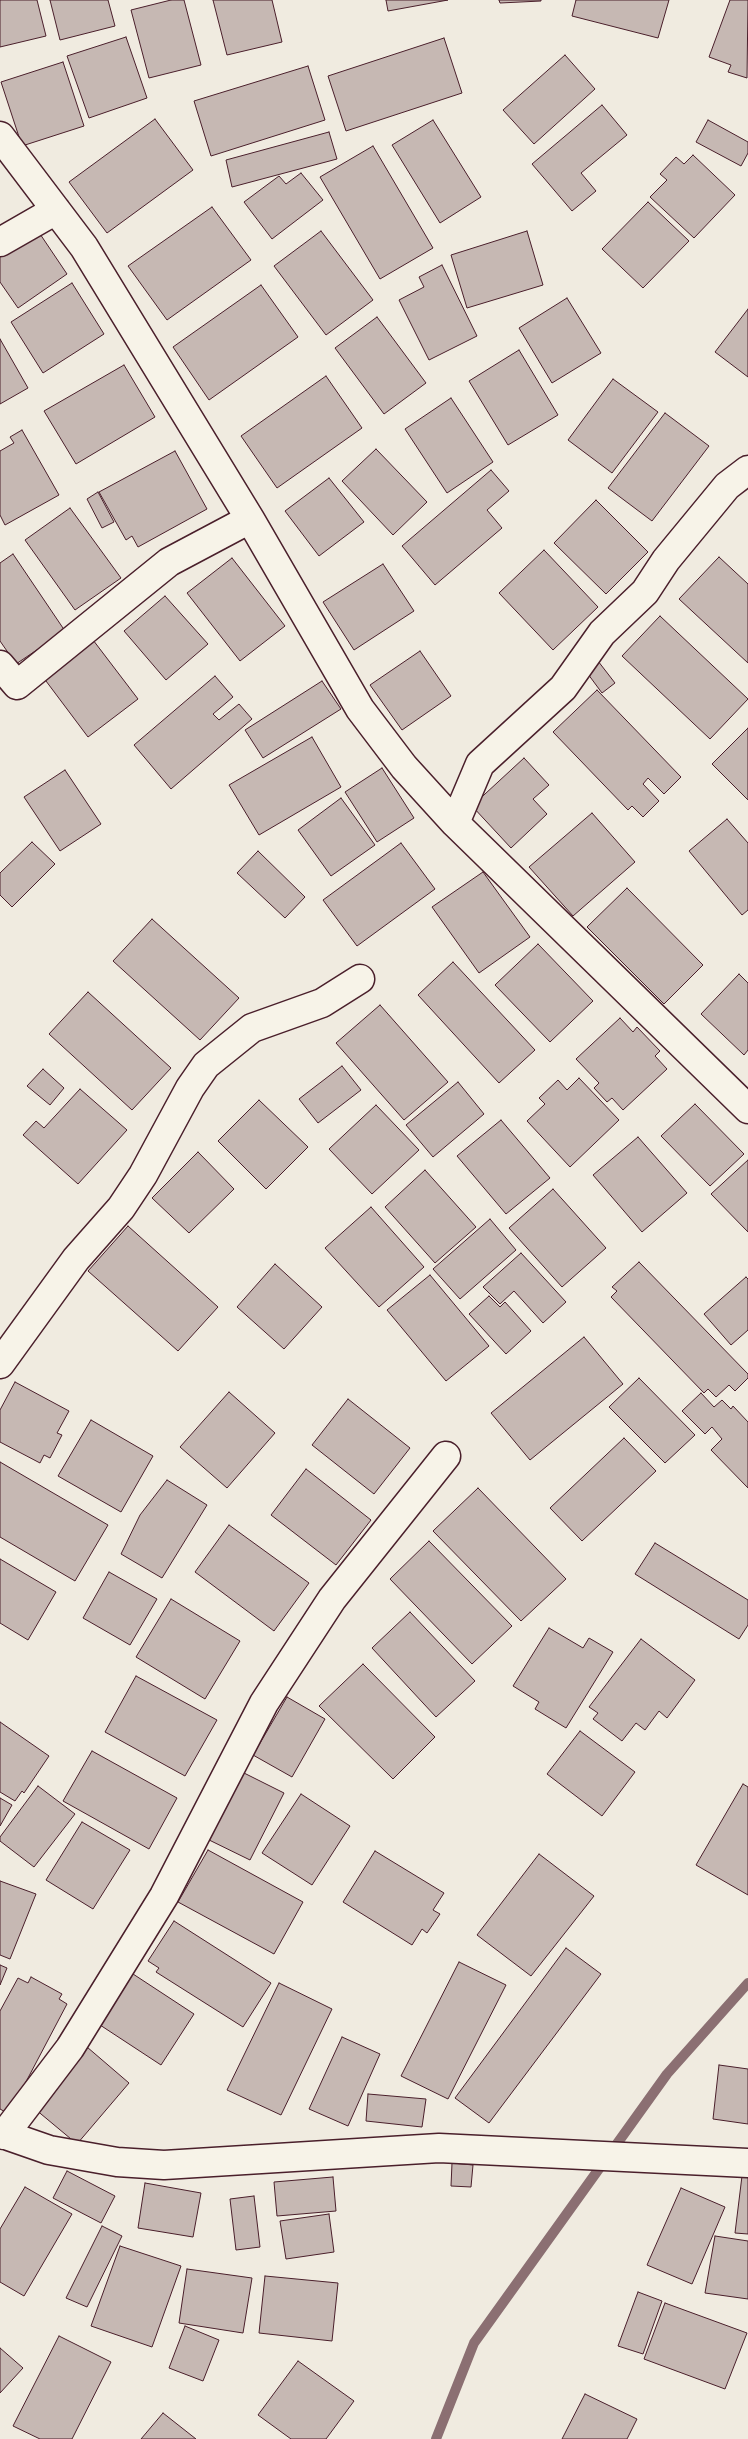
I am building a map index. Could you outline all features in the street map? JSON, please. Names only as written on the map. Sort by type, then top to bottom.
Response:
[{"type":"street","points":[[0,136],[84,247],[250,519],[360,709],[404,767],[455,823],[748,1109]]},
{"type":"street","points":[[0,242],[56,210]]},
{"type":"street","points":[[455,823],[480,764],[563,688],[602,633],[645,592],[666,560],[727,486],[748,470]]},
{"type":"street","points":[[0,664],[17,685],[170,562],[250,519]]},
{"type":"street","points":[[0,1364],[76,1259],[122,1208],[143,1175],[190,1088],[206,1065],[252,1028],[322,1002],[360,979]]},
{"type":"street","points":[[446,1456],[332,1599],[264,1703],[164,1896],[70,2048],[2,2134],[49,2150],[117,2162],[164,2165],[440,2148],[633,2159],[748,2163]]},
{"type":"building","points":[[0,0],[37,0],[46,36],[0,47]]},
{"type":"building","points":[[50,0],[108,0],[115,26],[60,40]]},
{"type":"building","points":[[171,0],[184,0],[201,65],[149,78],[131,10]]},
{"type":"building","points":[[213,0],[272,0],[282,42],[227,55]]},
{"type":"building","points":[[386,0],[448,0],[388,11]]},
{"type":"building","points":[[499,0],[541,0],[541,1],[500,3]]},
{"type":"building","points":[[576,0],[669,0],[658,38],[572,16]]},
{"type":"building","points":[[730,0],[748,0],[747,78],[728,72],[731,65],[709,57]]},
{"type":"building","points":[[126,37],[147,98],[89,118],[67,56]]},
{"type":"building","points":[[444,38],[462,93],[346,131],[328,76]]},
{"type":"building","points":[[565,55],[595,89],[534,144],[503,110]]},
{"type":"building","points":[[63,62],[84,126],[22,146],[1,82]]},
{"type":"building","points":[[308,66],[325,120],[211,156],[194,101]]},
{"type":"building","points":[[602,105],[627,135],[581,173],[596,191],[572,211],[532,164]]},
{"type":"building","points":[[155,119],[193,170],[107,233],[69,182]]},
{"type":"building","points":[[433,120],[481,197],[440,223],[392,145]]},
{"type":"building","points":[[708,120],[748,142],[748,153],[741,166],[696,142]]},
{"type":"building","points":[[329,132],[337,159],[232,187],[226,160]]},
{"type":"building","points":[[373,146],[433,248],[380,279],[320,177]]},
{"type":"building","points":[[693,155],[735,195],[694,238],[650,197],[667,180],[660,174],[676,157],[684,164]]},
{"type":"building","points":[[301,173],[323,200],[272,239],[244,202],[279,176],[286,184]]},
{"type":"building","points":[[648,202],[689,241],[643,288],[602,249]]},
{"type":"building","points":[[212,207],[251,260],[167,320],[128,266]]},
{"type":"building","points":[[34,225],[67,274],[18,308],[0,282],[0,248]]},
{"type":"building","points":[[321,231],[373,300],[326,335],[274,266]]},
{"type":"building","points":[[527,231],[543,285],[467,308],[451,255]]},
{"type":"building","points":[[442,265],[477,336],[429,360],[399,300],[424,287],[419,277]]},
{"type":"building","points":[[72,283],[104,334],[43,373],[11,322]]},
{"type":"building","points":[[261,285],[298,337],[209,400],[173,347]]},
{"type":"building","points":[[567,298],[601,353],[552,383],[519,328]]},
{"type":"building","points":[[748,309],[748,377],[715,352]]},
{"type":"building","points":[[377,317],[426,383],[384,414],[335,348]]},
{"type":"building","points":[[0,339],[28,388],[0,404]]},
{"type":"building","points":[[519,350],[558,415],[508,445],[469,381]]},
{"type":"building","points":[[124,365],[155,417],[76,464],[44,411]]},
{"type":"building","points":[[326,376],[362,428],[277,488],[241,436]]},
{"type":"building","points":[[613,379],[658,412],[612,473],[568,440]]},
{"type":"building","points":[[451,398],[493,462],[447,493],[405,429]]},
{"type":"building","points":[[665,413],[709,446],[652,521],[608,488]]},
{"type":"building","points":[[22,430],[59,495],[5,525],[0,515],[0,451],[14,443],[10,437]]},
{"type":"building","points":[[376,449],[427,502],[393,535],[342,481]]},
{"type":"building","points":[[175,451],[207,509],[138,547],[132,536],[126,540],[99,492]]},
{"type":"building","points":[[491,470],[509,491],[487,510],[502,528],[435,585],[402,546]]},
{"type":"building","points":[[329,478],[364,522],[319,556],[285,511]]},
{"type":"building","points":[[98,492],[114,522],[102,528],[87,499]]},
{"type":"building","points":[[596,500],[648,552],[606,594],[554,543]]},
{"type":"building","points":[[70,508],[121,578],[75,610],[25,540]]},
{"type":"building","points":[[544,550],[598,607],[553,650],[499,593]]},
{"type":"building","points":[[13,554],[65,631],[16,664],[0,641],[0,563]]},
{"type":"building","points":[[719,557],[748,584],[748,663],[679,599]]},
{"type":"building","points":[[232,558],[285,626],[240,661],[187,593]]},
{"type":"building","points":[[383,564],[414,611],[354,650],[323,602]]},
{"type":"building","points":[[165,596],[208,644],[166,680],[124,631]]},
{"type":"building","points":[[660,616],[748,699],[710,739],[622,656]]},
{"type":"building","points":[[90,636],[138,699],[88,737],[40,673]]},
{"type":"building","points":[[420,651],[451,696],[402,730],[370,685]]},
{"type":"building","points":[[598,661],[615,683],[602,693],[585,670]]},
{"type":"building","points":[[215,676],[233,697],[213,714],[219,720],[239,704],[252,719],[171,789],[134,745]]},
{"type":"building","points":[[322,681],[341,709],[263,758],[245,730]]},
{"type":"building","points":[[597,690],[681,777],[664,794],[648,778],[643,784],[659,801],[643,817],[632,806],[628,810],[553,732]]},
{"type":"building","points":[[748,728],[748,800],[712,764]]},
{"type":"building","points":[[312,737],[341,787],[259,835],[229,785]]},
{"type":"building","points":[[524,758],[549,785],[533,799],[547,814],[511,848],[472,806]]},
{"type":"building","points":[[382,768],[414,818],[377,842],[345,792]]},
{"type":"building","points":[[65,770],[101,824],[60,851],[24,797]]},
{"type":"building","points":[[341,798],[375,845],[331,876],[298,830]]},
{"type":"building","points":[[592,813],[635,862],[573,916],[529,867]]},
{"type":"building","points":[[727,819],[748,843],[748,910],[742,915],[689,851]]},
{"type":"building","points":[[32,842],[55,864],[12,907],[0,895],[0,873]]},
{"type":"building","points":[[401,843],[435,889],[357,946],[323,900]]},
{"type":"building","points":[[258,851],[305,897],[285,918],[237,873]]},
{"type":"building","points":[[483,872],[530,937],[479,973],[432,907]]},
{"type":"building","points":[[627,888],[703,965],[664,1004],[587,927]]},
{"type":"building","points":[[152,919],[239,998],[200,1040],[113,961]]},
{"type":"building","points":[[538,944],[593,1001],[550,1042],[495,985]]},
{"type":"building","points":[[453,962],[535,1050],[499,1083],[418,995]]},
{"type":"building","points":[[739,974],[748,983],[748,1050],[744,1055],[701,1014]]},
{"type":"building","points":[[88,992],[171,1068],[132,1110],[49,1034]]},
{"type":"building","points":[[380,1005],[448,1082],[404,1120],[336,1043]]},
{"type":"building","points":[[620,1018],[633,1032],[637,1027],[660,1051],[655,1056],[667,1069],[623,1110],[612,1098],[607,1102],[594,1088],[599,1083],[576,1059]]},
{"type":"building","points":[[342,1066],[361,1090],[318,1123],[299,1099]]},
{"type":"building","points":[[43,1069],[64,1088],[50,1105],[27,1086]]},
{"type":"building","points":[[579,1078],[619,1120],[570,1167],[527,1121],[545,1104],[539,1098],[558,1080],[567,1090]]},
{"type":"building","points":[[458,1082],[484,1114],[433,1157],[406,1125]]},
{"type":"building","points":[[80,1089],[127,1130],[78,1184],[23,1135],[36,1121],[44,1128]]},
{"type":"building","points":[[259,1100],[308,1147],[266,1189],[218,1141]]},
{"type":"building","points":[[695,1104],[744,1154],[710,1186],[661,1136]]},
{"type":"building","points":[[376,1105],[419,1150],[372,1194],[329,1149]]},
{"type":"building","points":[[501,1120],[550,1178],[506,1214],[457,1156]]},
{"type":"building","points":[[638,1137],[687,1193],[642,1232],[593,1175]]},
{"type":"building","points":[[198,1152],[234,1189],[189,1233],[152,1198]]},
{"type":"building","points":[[748,1160],[748,1232],[711,1194]]},
{"type":"building","points":[[425,1170],[476,1227],[435,1263],[385,1207]]},
{"type":"building","points":[[553,1189],[606,1248],[562,1287],[509,1228]]},
{"type":"building","points":[[371,1207],[424,1267],[379,1307],[325,1248]]},
{"type":"building","points":[[490,1219],[516,1250],[460,1299],[433,1269]]},
{"type":"building","points":[[128,1226],[218,1307],[178,1351],[88,1271]]},
{"type":"building","points":[[521,1253],[566,1302],[543,1323],[514,1291],[500,1304],[483,1287]]},
{"type":"building","points":[[639,1262],[748,1374],[748,1378],[735,1391],[729,1385],[716,1397],[708,1389],[704,1393],[611,1297],[617,1291],[612,1287]]},
{"type":"building","points":[[275,1264],[322,1307],[284,1349],[237,1307]]},
{"type":"building","points":[[430,1275],[489,1346],[446,1381],[387,1310]]},
{"type":"building","points":[[746,1277],[748,1279],[748,1330],[731,1345],[704,1314]]},
{"type":"building","points":[[489,1296],[500,1307],[505,1302],[531,1331],[506,1354],[469,1314]]},
{"type":"building","points":[[584,1337],[623,1384],[530,1460],[491,1413]]},
{"type":"building","points":[[639,1378],[695,1435],[665,1463],[609,1407]]},
{"type":"building","points":[[15,1382],[69,1411],[57,1433],[62,1435],[50,1458],[44,1455],[40,1463],[0,1442],[0,1410]]},
{"type":"building","points":[[229,1392],[275,1433],[227,1488],[180,1447]]},
{"type":"building","points":[[701,1393],[714,1407],[722,1400],[731,1409],[733,1406],[748,1422],[748,1488],[711,1450],[722,1439],[712,1427],[705,1434],[682,1411]]},
{"type":"building","points":[[348,1399],[410,1448],[374,1494],[312,1445]]},
{"type":"building","points":[[91,1420],[153,1456],[121,1512],[58,1476]]},
{"type":"building","points":[[624,1438],[656,1471],[582,1541],[550,1508]]},
{"type":"building","points":[[0,1462],[108,1525],[75,1581],[0,1537]]},
{"type":"building","points":[[306,1469],[371,1520],[336,1565],[271,1515]]},
{"type":"building","points":[[167,1480],[207,1505],[162,1578],[121,1554],[140,1515]]},
{"type":"building","points":[[478,1488],[566,1579],[521,1621],[433,1531]]},
{"type":"building","points":[[229,1525],[309,1583],[274,1631],[195,1572]]},
{"type":"building","points":[[429,1541],[512,1626],[472,1664],[390,1579]]},
{"type":"building","points":[[655,1543],[748,1600],[748,1625],[739,1639],[635,1574]]},
{"type":"building","points":[[0,1559],[56,1592],[28,1640],[0,1623]]},
{"type":"building","points":[[109,1572],[157,1599],[130,1645],[83,1618]]},
{"type":"building","points":[[171,1599],[240,1641],[205,1699],[136,1657]]},
{"type":"building","points":[[410,1612],[475,1681],[436,1717],[372,1648]]},
{"type":"building","points":[[549,1628],[583,1648],[589,1638],[613,1652],[566,1728],[535,1709],[539,1702],[513,1686]]},
{"type":"building","points":[[641,1639],[695,1680],[667,1718],[659,1711],[645,1730],[636,1723],[622,1741],[593,1719],[598,1713],[589,1707]]},
{"type":"building","points":[[363,1664],[435,1737],[393,1779],[319,1706]]},
{"type":"building","points":[[136,1676],[217,1720],[185,1776],[105,1732]]},
{"type":"building","points":[[287,1697],[325,1719],[292,1777],[253,1755]]},
{"type":"building","points":[[0,1722],[49,1756],[24,1793],[22,1791],[15,1801],[0,1792]]},
{"type":"building","points":[[580,1731],[635,1772],[602,1816],[547,1774]]},
{"type":"building","points":[[92,1751],[177,1798],[149,1849],[63,1801]]},
{"type":"building","points":[[238,1770],[284,1793],[250,1860],[203,1837]]},
{"type":"building","points":[[743,1784],[748,1787],[748,1895],[696,1865]]},
{"type":"building","points":[[38,1786],[75,1814],[34,1867],[0,1841],[0,1837]]},
{"type":"building","points":[[301,1794],[350,1826],[312,1885],[262,1853]]},
{"type":"building","points":[[0,1798],[12,1805],[0,1826]]},
{"type":"building","points":[[82,1822],[130,1850],[93,1909],[46,1880]]},
{"type":"building","points":[[208,1850],[303,1902],[274,1954],[178,1902]]},
{"type":"building","points":[[375,1851],[444,1893],[433,1910],[440,1914],[427,1933],[422,1929],[412,1945],[343,1902]]},
{"type":"building","points":[[539,1854],[594,1896],[531,1976],[477,1935]]},
{"type":"building","points":[[0,1881],[36,1894],[10,1959],[0,1955]]},
{"type":"building","points":[[174,1921],[271,1983],[243,2027],[156,1972],[159,1968],[148,1961]]},
{"type":"building","points":[[566,1948],[601,1974],[489,2123],[455,2098]]},
{"type":"building","points":[[459,1962],[506,1985],[448,2099],[401,2076]]},
{"type":"building","points":[[0,1965],[7,1968],[0,1985]]},
{"type":"building","points":[[130,1972],[194,2014],[161,2065],[97,2023]]},
{"type":"building","points":[[31,1977],[62,1994],[59,1999],[67,2004],[9,2114],[0,2109],[0,2011],[18,1978],[28,1983]]},
{"type":"building","points":[[279,1983],[332,2009],[281,2115],[227,2090]]},
{"type":"building","points":[[342,2037],[380,2054],[348,2126],[309,2109]]},
{"type":"building","points":[[87,2047],[129,2083],[77,2144],[35,2109]]},
{"type":"building","points":[[719,2065],[748,2069],[748,2124],[713,2119]]},
{"type":"building","points":[[368,2094],[426,2099],[422,2127],[366,2121]]},
{"type":"building","points":[[452,2163],[473,2165],[471,2187],[451,2186]]},
{"type":"building","points":[[67,2171],[115,2196],[101,2223],[53,2198]]},
{"type":"building","points":[[742,2176],[748,2176],[748,2234],[735,2233]]},
{"type":"building","points":[[333,2177],[336,2211],[277,2216],[274,2182]]},
{"type":"building","points":[[145,2183],[201,2193],[193,2237],[138,2228]]},
{"type":"building","points":[[25,2187],[72,2214],[24,2296],[0,2282],[0,2229]]},
{"type":"building","points":[[681,2188],[725,2207],[692,2284],[647,2265]]},
{"type":"building","points":[[254,2196],[260,2247],[236,2250],[230,2199]]},
{"type":"building","points":[[329,2214],[334,2252],[286,2259],[280,2221]]},
{"type":"building","points":[[102,2226],[122,2236],[87,2307],[66,2298]]},
{"type":"building","points":[[715,2236],[748,2241],[748,2299],[705,2293]]},
{"type":"building","points":[[120,2246],[181,2266],[152,2347],[91,2326]]},
{"type":"building","points":[[187,2269],[252,2278],[243,2333],[179,2323]]},
{"type":"building","points":[[265,2276],[338,2283],[332,2341],[259,2333]]},
{"type":"building","points":[[638,2292],[662,2301],[643,2354],[618,2346]]},
{"type":"building","points":[[665,2303],[747,2333],[725,2389],[644,2359]]},
{"type":"building","points":[[185,2326],[219,2340],[203,2381],[169,2368]]},
{"type":"building","points":[[59,2336],[111,2362],[72,2439],[40,2439],[13,2426]]},
{"type":"building","points":[[0,2348],[23,2368],[0,2393]]},
{"type":"building","points":[[298,2361],[354,2401],[326,2439],[291,2439],[258,2415]]},
{"type":"building","points":[[585,2394],[637,2419],[627,2439],[562,2439]]},
{"type":"building","points":[[163,2413],[196,2439],[141,2439]]},
{"type":"waterway","points":[[436,2439],[474,2343],[667,2074],[748,1983]]}]
